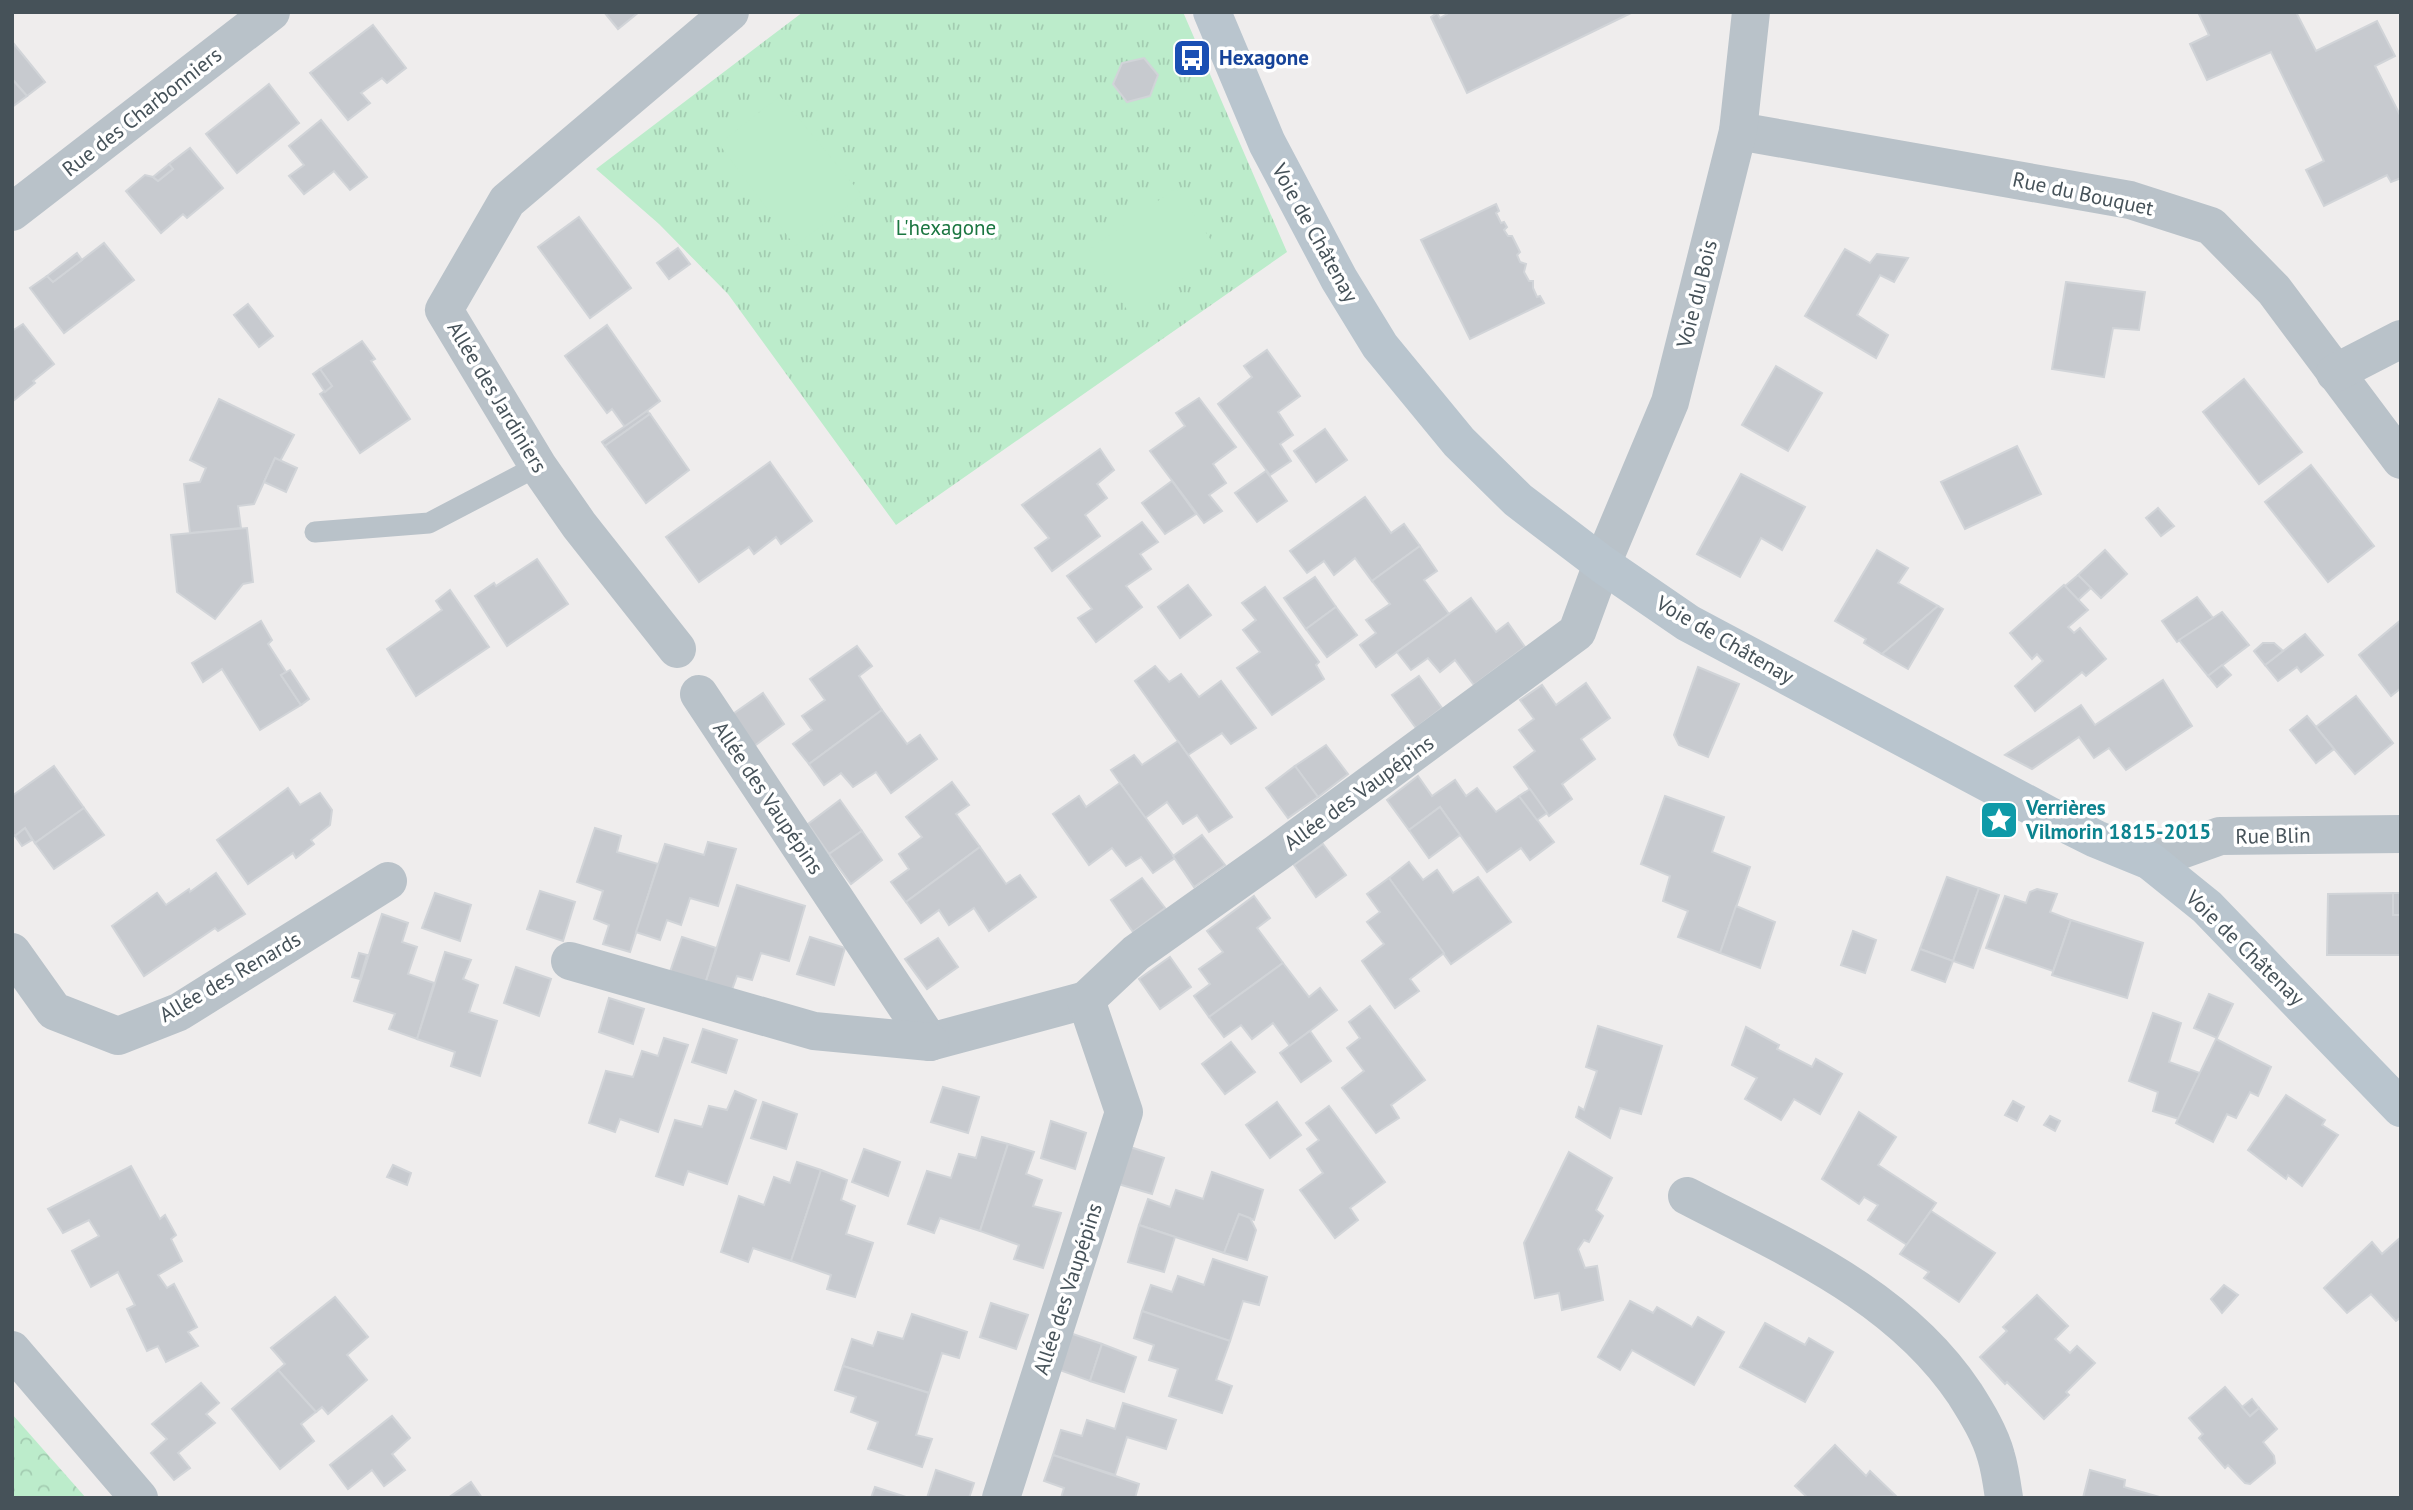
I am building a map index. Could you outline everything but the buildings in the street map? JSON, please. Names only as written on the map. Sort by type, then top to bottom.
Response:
[{"type":"street","name":"Rue des Charbonniers","points":[[12,212],[271,12]]},
{"type":"street","name":"Allée des Jardiniers","points":[[677,649],[579,525],[538,466],[444,310],[507,201],[730,12]]},
{"type":"street","name":"Voie de Châtenay","points":[[1212,12],[1267,144],[1333,268],[1380,346],[1459,442],[1518,500],[1602,564],[1700,630],[2050,816],[2150,861],[2207,907],[2401,1108]]},
{"type":"street","name":"Voie du Bois","points":[[1602,564],[1670,402],[1738,131],[1751,12]]},
{"type":"street","name":"Rue du Bouquet","points":[[1738,131],[2130,200],[2211,226],[2274,290],[2401,460]]},
{"type":"street","points":[[2335,373],[2401,339]]},
{"type":"street","name":"Allée des Vaupépins","points":[[569,961],[814,1031],[930,1042],[1086,1000],[1136,953],[1288,845],[1577,632],[1602,564]]},
{"type":"street","name":"Allée des Vaupépins","points":[[699,694],[930,1042]]},
{"type":"street","name":"Rue Blin","points":[[2150,861],[2220,836],[2401,834]]},
{"type":"street","name":"Allée des Renards","points":[[12,952],[54,1011],[118,1036],[179,1013],[387,881]]},
{"type":"street","name":"Allée des Vaupépins","points":[[1001,1498],[1124,1112],[1086,1000]]},
{"type":"street","points":[[1687,1196],[1872,1297],[1912,1331],[1951,1373],[1978,1414],[1996,1454],[2004,1498]]},
{"type":"street","points":[[12,1350],[139,1498]]},
{"type":"lane","points":[[315,532],[429,523],[538,466]]},
{"type":"green space","name":"L'hexagone","points":[[803,12],[1183,12],[1287,252],[896,525],[728,294],[659,224],[596,169]]},
{"type":"green space","points":[[780,96],[862,195],[795,246],[719,144]]},
{"type":"green space","points":[[1176,188],[1219,252],[1131,316],[1089,250]]},
{"type":"green space","points":[[12,1414],[86,1498],[12,1498]]},
{"type":"place","name":"Hexagone","points":[[1192,58]]},
{"type":"place","name":"Verrières Vilmorin 1815-2015","points":[[1999,820]]}]
